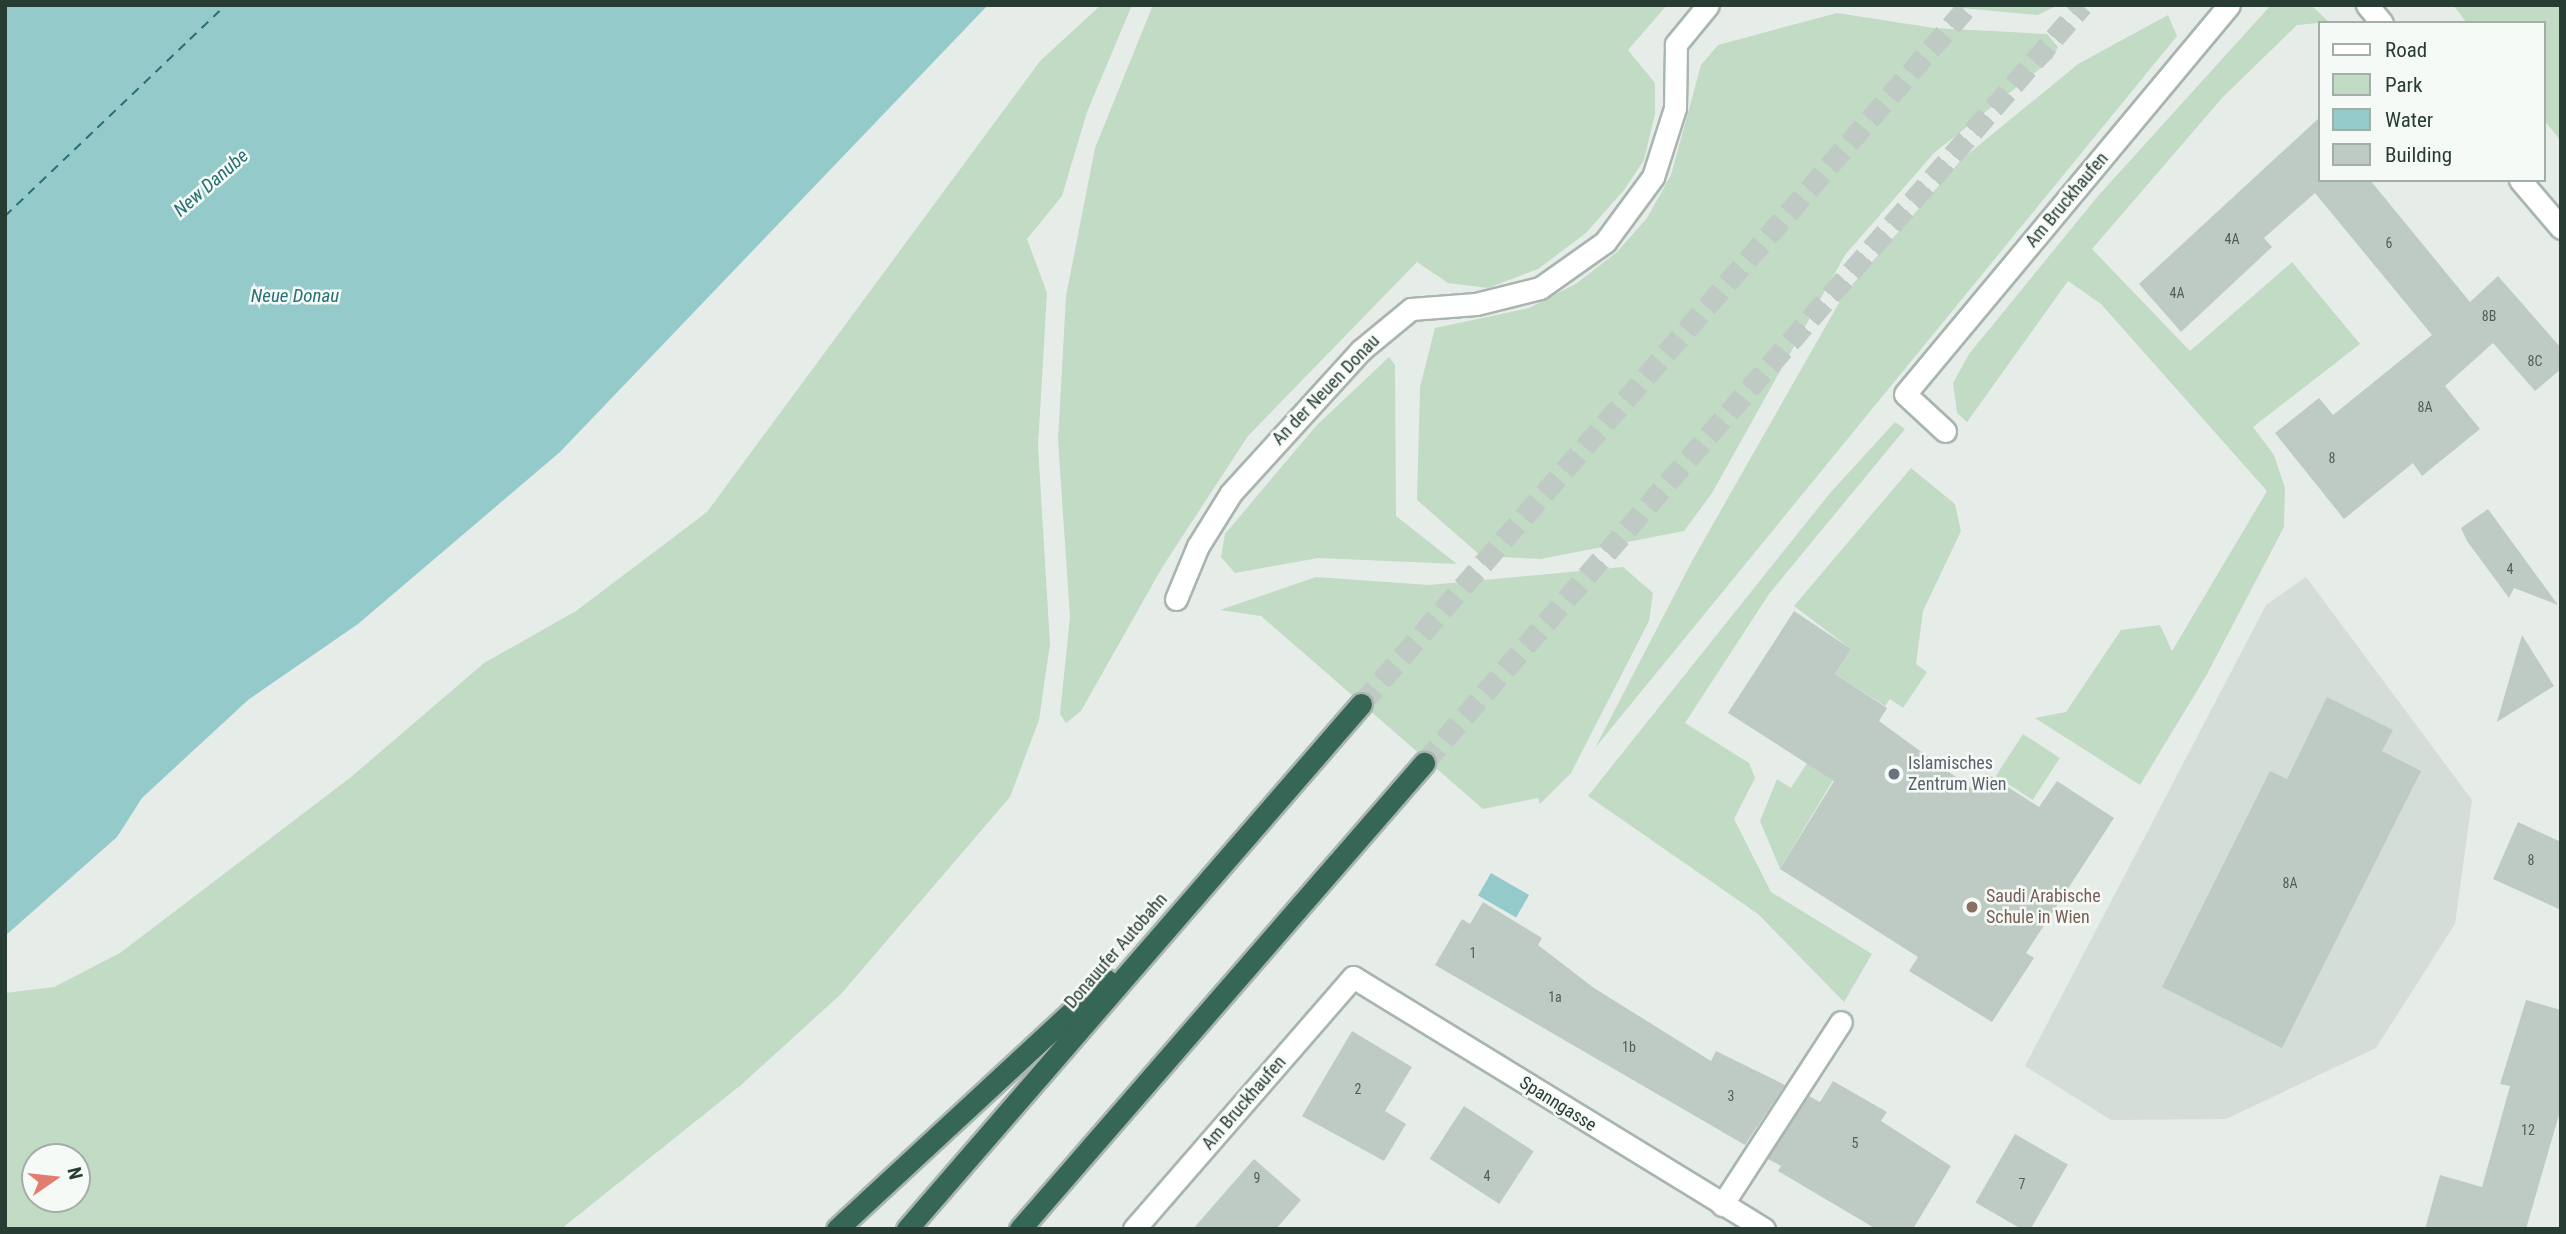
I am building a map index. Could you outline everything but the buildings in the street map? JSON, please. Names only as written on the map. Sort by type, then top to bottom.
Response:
[{"type":"highway","name":"Donauufer Autobahn","points":[[907,1229],[1361,704]]},
{"type":"highway","points":[[1020,1229],[1424,763]]},
{"type":"highway","points":[[837,1229],[1175,918]]},
{"type":"street","name":"An der Neuen Donau","points":[[1176,599],[1198,546],[1231,493],[1360,351],[1411,309],[1476,304],[1540,288],[1605,242],[1653,177],[1675,108],[1676,44],[1708,5]]},
{"type":"street","name":"Am Bruckhaufen","points":[[1945,431],[1905,394],[2229,5]]},
{"type":"street","points":[[2367,5],[2380,21]]},
{"type":"street","points":[[2521,182],[2561,228]]},
{"type":"street","name":"Am Bruckhaufen","points":[[1134,1229],[1353,977]]},
{"type":"street","name":"Spanngasse","points":[[1353,977],[1764,1229]]},
{"type":"street","points":[[1722,1205],[1841,1021]]},
{"type":"shaded area","points":[[2306,577],[2472,800],[2455,924],[2376,1048],[2226,1119],[2111,1120],[2025,1066],[2266,605]]},
{"type":"green space","points":[[1101,5],[1132,5],[1087,112],[1062,196],[1027,239],[1047,293],[1038,446],[1050,644],[1039,720],[1010,797],[841,994],[741,1085],[561,1229],[5,1229],[5,993],[54,987],[120,953],[351,777],[484,663],[576,611],[707,512],[1040,61]]},
{"type":"green space","points":[[1153,5],[1667,5],[1628,50],[1655,83],[1655,114],[1644,160],[1624,190],[1586,233],[1538,269],[1488,288],[1448,283],[1417,262],[1248,436],[1163,566],[1081,711],[1066,723],[1060,714],[1070,617],[1058,440],[1066,296],[1095,148]]},
{"type":"green space","points":[[1929,5],[2058,5],[2038,15]]},
{"type":"green space","points":[[2271,5],[2311,5],[2328,21],[2297,25],[2223,97],[2092,249],[2190,351],[2292,262],[2360,344],[2253,427],[2274,455],[2285,488],[2284,527],[2206,676],[2140,785],[2035,718],[2066,712],[2121,630],[2160,625],[2172,651],[2267,491],[2101,304],[2068,281],[1967,422],[1957,413],[1953,383],[1969,354],[2098,196]]},
{"type":"green space","points":[[2453,5],[2561,5],[2561,141],[2545,121],[2545,21],[2465,21]]},
{"type":"green space","points":[[1837,13],[1934,28],[2047,34],[2058,47],[2052,59],[1934,153],[1845,255],[1712,493],[1684,531],[1541,559],[1481,556],[1417,500],[1420,387],[1435,328],[1529,308],[1577,283],[1617,252],[1647,218],[1671,175],[1701,65],[1718,45]]},
{"type":"green space","points":[[2168,15],[2177,36],[1595,748],[1692,561],[1844,294],[1962,159],[2078,64]]},
{"type":"green space","points":[[1389,357],[1395,365],[1396,516],[1457,564],[1318,558],[1235,573],[1221,557],[1225,534],[1316,426]]},
{"type":"green space","points":[[1895,422],[1905,429],[1769,594],[1685,723],[1749,763],[1755,778],[1734,819],[1771,892],[1872,954],[1844,1002],[1758,914],[1588,796],[1830,493]]},
{"type":"green space","points":[[1911,468],[1955,504],[1961,531],[1923,611],[1916,664],[1927,672],[1903,708],[1890,699],[1885,706],[1835,674],[1851,649],[1794,606]]},
{"type":"green space","points":[[1623,567],[1653,593],[1649,621],[1571,773],[1540,804],[1538,798],[1483,809],[1261,616],[1220,610],[1316,577],[1429,585]]},
{"type":"green space","points":[[2023,734],[2060,758],[2033,800],[1996,776]]},
{"type":"green space","points":[[1820,743],[1836,775],[1780,869],[1760,821],[1777,779],[1791,788]]},
{"type":"water","name":"Neue Donau","points":[[5,5],[988,5],[560,452],[358,624],[248,700],[142,798],[117,837],[5,936]]},
{"type":"water","points":[[1491,873],[1529,895],[1516,918],[1478,896]]},
{"type":"ferry route","points":[[5,216],[226,5]]},
{"type":"tunnel","points":[[1361,704],[1969,5]]},
{"type":"tunnel","points":[[1424,763],[2083,5]]},
{"type":"place","name":"Islamisches Zentrum Wien","points":[[1894,774]]},
{"type":"place","name":"Saudi Arabische Schule in Wien","points":[[1972,907]]},
{"type":"water label","name":"New Danube","points":[[211,183]]}]
